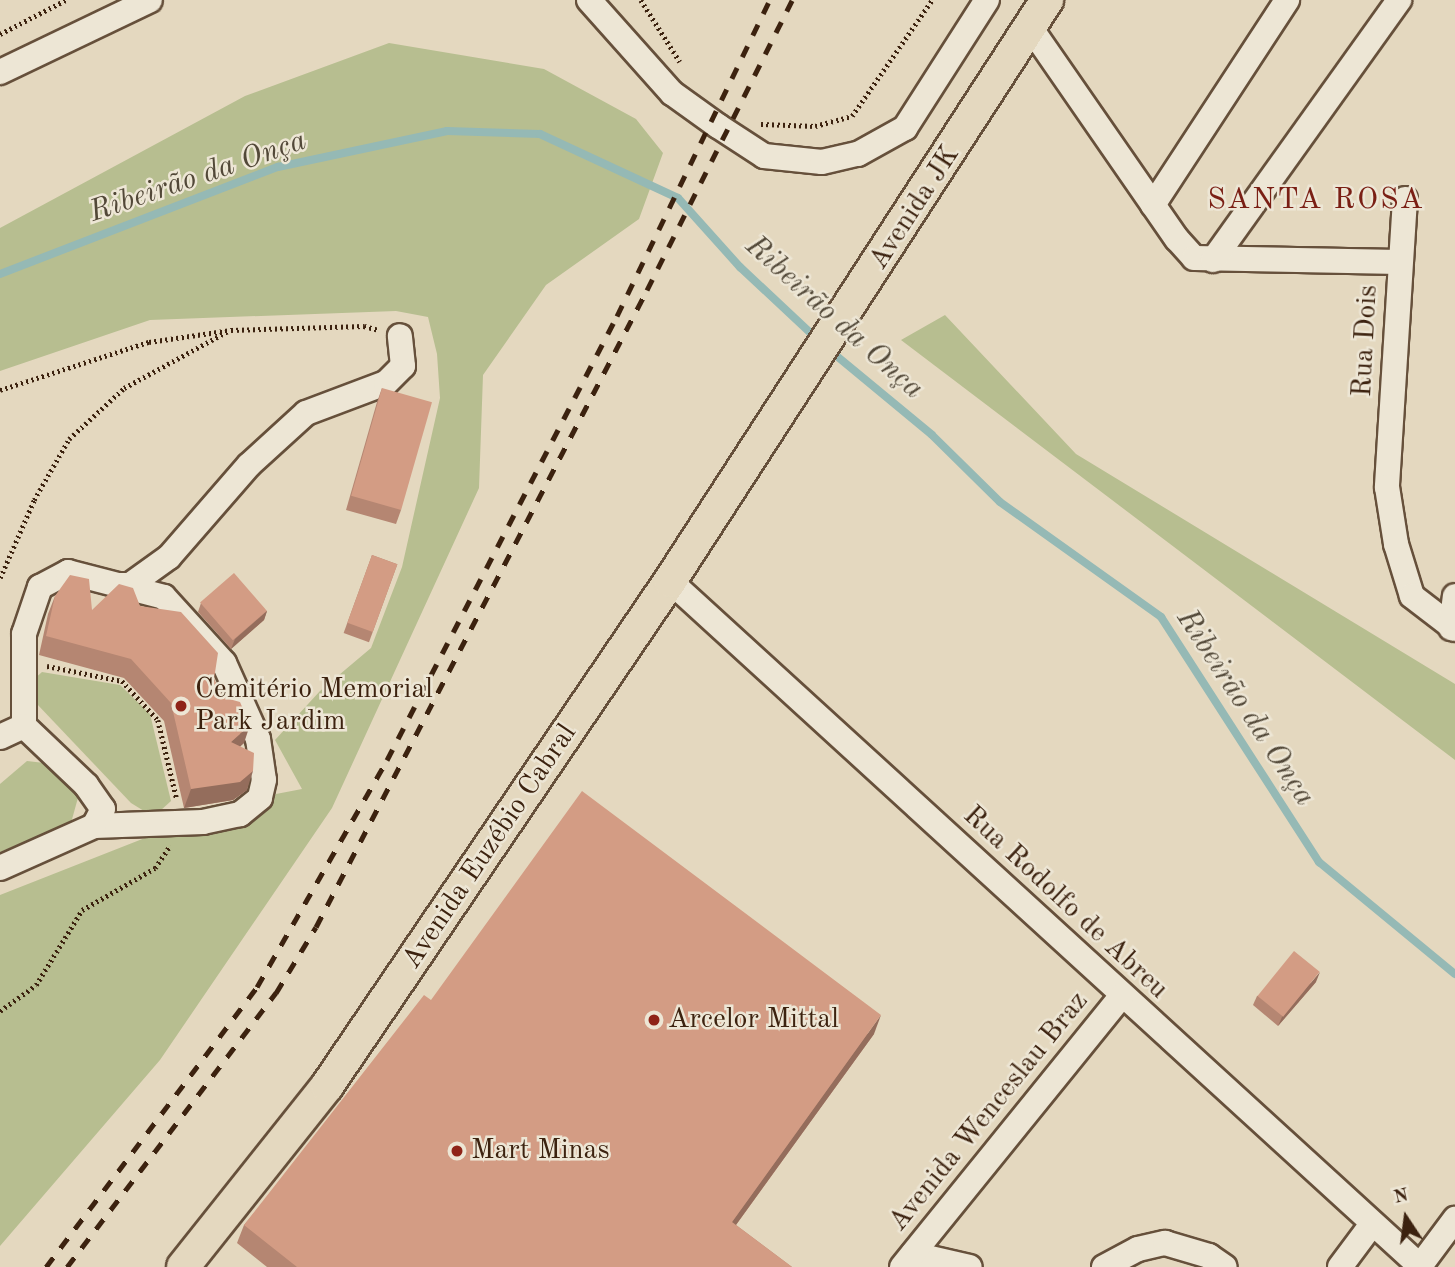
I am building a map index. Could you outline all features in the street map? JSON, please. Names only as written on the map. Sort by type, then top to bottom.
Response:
[{"type":"main road","name":"Avenida JK","points":[[780,414],[1047,0]]},
{"type":"main road","name":"Avenida Euzébio Cabral","points":[[183,1267],[327,1086],[670,581],[780,414]]},
{"type":"street","points":[[0,72],[150,0]]},
{"type":"street","points":[[589,0],[673,93],[718,126],[764,156],[822,162],[858,154],[905,128],[987,0]]},
{"type":"street","points":[[1153,205],[1287,0]]},
{"type":"street","points":[[1213,260],[1399,0]]},
{"type":"street","points":[[1030,27],[1153,205],[1194,258],[1400,262]]},
{"type":"street","name":"Rua Dois","points":[[1405,199],[1387,487],[1396,544],[1412,596],[1453,628]]},
{"type":"street","points":[[116,585],[130,585],[169,557],[249,466],[306,413],[386,383],[403,366],[400,336]]},
{"type":"street","points":[[174,608],[175,570],[191,532]]},
{"type":"street","points":[[0,868],[94,826],[178,822],[240,814],[260,798],[264,780],[258,739],[224,663],[164,597],[68,572],[40,587],[24,634],[24,726],[86,785],[103,809],[94,826]]},
{"type":"street","name":"Rua Rodolfo de Abreu","points":[[670,581],[1421,1266]]},
{"type":"street","points":[[1453,628],[1455,596]]},
{"type":"street","points":[[0,737],[24,726]]},
{"type":"street","name":"Avenida Wenceslau Braz","points":[[908,1260],[1122,995]]},
{"type":"street","points":[[1421,1266],[1455,1219]]},
{"type":"street","points":[[1340,1267],[1372,1224]]},
{"type":"street","points":[[1104,1267],[1138,1249],[1165,1243],[1209,1256],[1226,1267]]},
{"type":"street","points":[[908,1260],[970,1267]]},
{"type":"path","points":[[0,34],[66,0]]},
{"type":"path","points":[[641,0],[685,68]]},
{"type":"path","points":[[756,124],[815,126],[852,116],[932,0]]},
{"type":"path","points":[[0,390],[149,342],[231,330],[364,326],[400,336]]},
{"type":"path","points":[[0,578],[34,500],[69,439],[124,388],[231,330]]},
{"type":"path","points":[[0,1011],[36,985],[82,910],[155,868],[168,853],[178,822],[158,720],[121,681],[37,664]]},
{"type":"green space","points":[[389,43],[544,69],[636,119],[663,153],[639,219],[546,285],[483,375],[479,488],[332,808],[160,1060],[0,1246],[0,895],[155,834],[253,817],[276,794],[302,789],[275,740],[320,691],[371,648],[402,567],[440,398],[437,354],[428,317],[396,311],[150,320],[0,371],[0,228],[245,96]]},
{"type":"green space","points":[[945,315],[1076,454],[1455,684],[1455,760],[901,340]]},
{"type":"green space","points":[[42,672],[120,685],[150,714],[171,801],[160,811],[144,811],[131,803],[36,703],[33,680]]},
{"type":"green space","points":[[27,761],[53,764],[79,794],[71,823],[0,852],[0,784]]},
{"type":"building","points":[[382,388],[432,402],[401,510],[351,496]]},
{"type":"building","points":[[372,555],[397,564],[373,632],[347,623]]},
{"type":"building","points":[[234,573],[267,611],[233,640],[200,603]]},
{"type":"building","name":"Cemitério Memorial Park Jardim","points":[[70,575],[89,579],[92,610],[119,584],[133,588],[140,606],[181,612],[218,653],[214,679],[222,697],[240,702],[250,725],[231,742],[254,753],[253,771],[240,782],[191,789],[171,703],[131,659],[46,636],[55,596]]},
{"type":"building","points":[[582,791],[881,1015],[732,1222],[792,1267],[297,1267],[244,1225],[424,995],[431,1000]]},
{"type":"building","points":[[1294,951],[1320,972],[1283,1017],[1257,996]]},
{"type":"waterway","name":"Ribeirão da Onça","points":[[0,274],[278,167],[447,131],[540,134],[678,198],[740,267],[818,340]]},
{"type":"waterway","name":"Ribeirão da Onça","points":[[827,348],[932,435],[1000,502],[1161,617],[1319,862],[1455,974]]},
{"type":"railway","points":[[46,1267],[257,987],[387,760],[617,316],[770,0]]},
{"type":"railway","points":[[67,1267],[276,993],[316,927],[647,290],[792,0]]},
{"type":"place","name":"Cemitério Memorial Park Jardim","points":[[181,706]]},
{"type":"place","name":"Arcelor Mittal","points":[[654,1020]]},
{"type":"place","name":"Mart Minas","points":[[457,1151]]},
{"type":"district","name":"SANTA ROSA","points":[[1316,200]]}]
